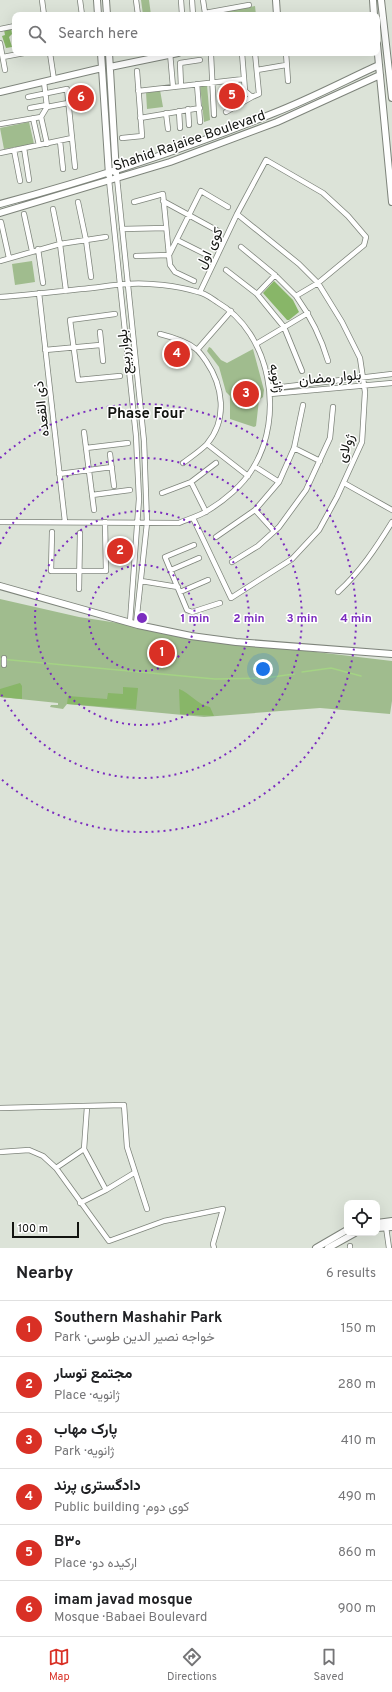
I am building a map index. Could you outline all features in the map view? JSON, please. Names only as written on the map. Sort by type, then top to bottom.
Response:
[{"type":"street","points":[[42,0],[44,12]]},
{"type":"street","points":[[80,0],[82,12]]},
{"type":"street","points":[[97,0],[98,12]]},
{"type":"street","points":[[106,0],[107,12]]},
{"type":"street","points":[[136,0],[138,12]]},
{"type":"street","points":[[181,0],[182,12]]},
{"type":"street","points":[[192,0],[193,12]]},
{"type":"street","points":[[203,0],[205,12]]},
{"type":"street","points":[[276,0],[277,12]]},
{"type":"street","points":[[373,0],[374,12]]},
{"type":"street","points":[[381,0],[392,98]]},
{"type":"street","points":[[210,12],[249,4]]},
{"type":"street","points":[[0,29],[12,27]]},
{"type":"street","points":[[0,43],[5,70]]},
{"type":"street","points":[[3,57],[12,55]]},
{"type":"street","points":[[50,56],[54,80]]},
{"type":"street","points":[[101,56],[108,172],[110,180]]},
{"type":"street","points":[[109,56],[117,178]]},
{"type":"street","points":[[110,67],[161,56]]},
{"type":"street","points":[[170,56],[173,87]]},
{"type":"street","points":[[210,56],[214,115]]},
{"type":"street","points":[[242,56],[245,91],[252,97]]},
{"type":"street","points":[[226,112],[259,94],[255,56]]},
{"type":"street","points":[[286,56],[288,81]]},
{"type":"street","points":[[378,56],[392,202]]},
{"type":"street","points":[[181,86],[180,63],[200,60]]},
{"type":"street","points":[[257,70],[286,65]]},
{"type":"street","name":"Shahid Rajaiee Boulevard","points":[[0,204],[167,154],[275,113],[379,65]]},
{"type":"street","points":[[0,92],[102,68]]},
{"type":"street","points":[[122,138],[142,136],[137,71]]},
{"type":"street","name":"Shahid Rajaiee Boulevard","points":[[0,213],[170,162],[277,122],[380,75]]},
{"type":"street","points":[[138,91],[244,79]]},
{"type":"street","points":[[44,82],[47,106],[41,117],[47,144]]},
{"type":"street","points":[[340,83],[344,88],[343,92]]},
{"type":"street","points":[[197,84],[200,122]]},
{"type":"street","points":[[28,97],[67,89],[75,167]]},
{"type":"street","points":[[30,108],[68,103]]},
{"type":"street","points":[[140,118],[200,108]]},
{"type":"street","points":[[188,109],[189,125]]},
{"type":"street","points":[[179,111],[180,128]]},
{"type":"street","points":[[166,114],[168,129]]},
{"type":"street","points":[[0,124],[41,117]]},
{"type":"street","points":[[33,118],[39,145]]},
{"type":"street","points":[[0,154],[72,138]]},
{"type":"street","points":[[60,141],[63,169]]},
{"type":"street","points":[[24,148],[29,180]]},
{"type":"street","points":[[14,150],[20,181]]},
{"type":"street","points":[[107,157],[111,158],[115,156]]},
{"type":"street","name":"کوی اول","points":[[200,292],[237,214],[266,160],[323,193],[348,216],[366,237],[364,245],[318,283]]},
{"type":"street","name":"بلوارربیع","points":[[117,178],[144,435],[147,523],[141,581],[133,623]]},
{"type":"street","name":"بلوارربیع","points":[[110,180],[136,436],[139,499],[133,623]]},
{"type":"street","points":[[111,192],[114,190],[118,192]]},
{"type":"street","points":[[169,256],[201,191],[228,207]]},
{"type":"street","points":[[134,202],[163,194],[170,265],[174,272],[194,281]]},
{"type":"street","points":[[164,201],[218,231]]},
{"type":"street","points":[[78,202],[86,240],[91,277]]},
{"type":"street","points":[[53,209],[60,244],[66,291]]},
{"type":"street","points":[[24,214],[32,251]]},
{"type":"street","name":"ژولای","points":[[193,518],[231,598],[292,559],[319,530],[344,483],[362,442],[365,392],[360,358],[342,322],[318,283],[299,264],[237,214]]},
{"type":"street","points":[[1,222],[9,258]]},
{"type":"street","points":[[122,228],[166,228]]},
{"type":"street","points":[[0,261],[60,244],[106,237]]},
{"type":"street","points":[[177,240],[205,254]]},
{"type":"street","points":[[241,247],[275,275],[296,296],[308,313],[322,341],[328,361]]},
{"type":"street","points":[[38,249],[43,283]]},
{"type":"street","points":[[136,256],[169,256]]},
{"type":"street","points":[[226,270],[257,294],[284,327],[302,371]]},
{"type":"street","points":[[257,294],[275,275]]},
{"type":"street","points":[[296,296],[318,283]]},
{"type":"street","name":"ژانویه","points":[[0,298],[120,284],[174,287],[200,292],[231,311],[244,324],[256,344],[265,366],[270,390],[268,433],[254,466],[248,476],[228,495],[206,512],[180,523],[0,522]]},
{"type":"street","name":"ذی القعده","points":[[39,293],[65,522]]},
{"type":"street","points":[[197,350],[231,311]]},
{"type":"street","points":[[256,344],[308,313]]},
{"type":"street","points":[[115,314],[70,320],[78,380],[120,376]]},
{"type":"street","points":[[100,332],[100,345],[103,362]]},
{"type":"street","points":[[160,334],[176,338],[197,350],[213,372],[221,400],[220,416],[216,428],[207,444],[183,463]]},
{"type":"street","points":[[45,350],[100,345]]},
{"type":"street","name":"بلوار رمضان","points":[[270,390],[282,387],[392,374]]},
{"type":"street","name":"بلوار رمضان","points":[[270,390],[392,382]]},
{"type":"street","points":[[264,390],[270,390]]},
{"type":"street","points":[[216,537],[255,510],[278,482],[294,448],[303,405]]},
{"type":"street","points":[[232,562],[258,546],[274,531],[306,490],[330,438],[333,407]]},
{"type":"street","points":[[84,432],[94,510]]},
{"type":"street","points":[[136,436],[144,435]]},
{"type":"street","points":[[86,448],[128,443]]},
{"type":"street","points":[[207,444],[248,476]]},
{"type":"street","points":[[294,448],[320,461]]},
{"type":"street","points":[[110,454],[114,486]]},
{"type":"street","points":[[162,493],[191,482],[216,463]]},
{"type":"street","points":[[254,466],[278,482]]},
{"type":"street","points":[[59,474],[112,467]]},
{"type":"street","points":[[191,482],[206,512]]},
{"type":"street","points":[[344,483],[392,510]]},
{"type":"street","points":[[92,495],[130,490]]},
{"type":"street","points":[[255,510],[274,531]]},
{"type":"street","points":[[52,532],[52,571],[106,571],[105,522]]},
{"type":"street","points":[[338,592],[365,564],[392,522]]},
{"type":"street","points":[[79,589],[80,533]]},
{"type":"street","points":[[194,545],[165,557],[187,610],[192,612],[220,603]]},
{"type":"street","points":[[171,570],[200,558]]},
{"type":"street","points":[[180,592],[208,580]]},
{"type":"street","points":[[141,581],[178,587]]},
{"type":"street","points":[[0,586],[133,623],[191,636],[236,642],[392,654]]},
{"type":"street","points":[[4,658],[4,665]]},
{"type":"street","points":[[0,1108],[124,1105],[127,1147],[134,1173],[147,1209]]},
{"type":"street","points":[[87,1107],[84,1149],[106,1190]]},
{"type":"street","points":[[56,1168],[84,1149]]},
{"type":"street","points":[[0,1152],[29,1150],[43,1156],[56,1168],[109,1241],[164,1221],[223,1210],[213,1244],[214,1248]]},
{"type":"street","points":[[80,1203],[106,1190],[134,1173]]},
{"type":"street","points":[[380,1223],[392,1221]]},
{"type":"street","points":[[389,1227],[389,1248]]},
{"type":"street","points":[[316,1248],[344,1232]]},
{"type":"street","points":[[328,1248],[350,1236]]},
{"type":"green space","points":[[141,0],[149,0],[151,12],[143,12]]},
{"type":"green space","points":[[255,6],[256,12],[225,12]]},
{"type":"green space","points":[[11,28],[12,34],[9,37],[12,47],[6,48],[2,36],[5,35],[4,30]]},
{"type":"green space","points":[[207,85],[210,120],[204,122],[200,86]]},
{"type":"green space","points":[[160,90],[163,107],[147,109],[146,92]]},
{"type":"green space","points":[[29,122],[34,144],[4,149],[0,128]]},
{"type":"green space","points":[[32,261],[35,282],[15,285],[12,264]]},
{"type":"green space","points":[[274,281],[293,300],[299,312],[289,320],[287,320],[263,293]]},
{"type":"green space","points":[[209,347],[221,360],[227,363],[253,349],[264,390],[263,397],[259,400],[256,426],[254,427],[230,419],[230,396],[226,392],[219,367],[207,351]]},
{"type":"green space","points":[[0,599],[79,617],[274,647],[392,661],[392,701],[390,714],[320,708],[204,717],[67,704],[63,709],[50,707],[51,705],[58,705],[58,703],[0,697]]},
{"type":"green space","points":[[20,683],[22,686],[22,699],[0,697],[0,689]]},
{"type":"green space","points":[[123,687],[138,688],[136,709],[67,704],[68,696],[107,699],[108,693],[123,694]]},
{"type":"green space","points":[[179,689],[202,704],[210,707],[214,716],[180,714]]},
{"type":"waterway","points":[[0,659],[215,679],[265,678],[294,674]]},
{"type":"waterway","points":[[302,672],[331,668],[361,676]]},
{"type":"place","name":"B۳۰","points":[[232,96]]},
{"type":"place","name":"imam javad mosque","points":[[81,98]]},
{"type":"place","name":"دادگستری پرند","points":[[177,354]]},
{"type":"place","name":"پارک مهاب","points":[[246,394]]},
{"type":"place","name":"مجتمع توسار","points":[[120,551]]},
{"type":"place","name":"Southern Mashahir Park","points":[[162,653]]},
{"type":"district","name":"Phase Four","points":[[146,413]]}]
